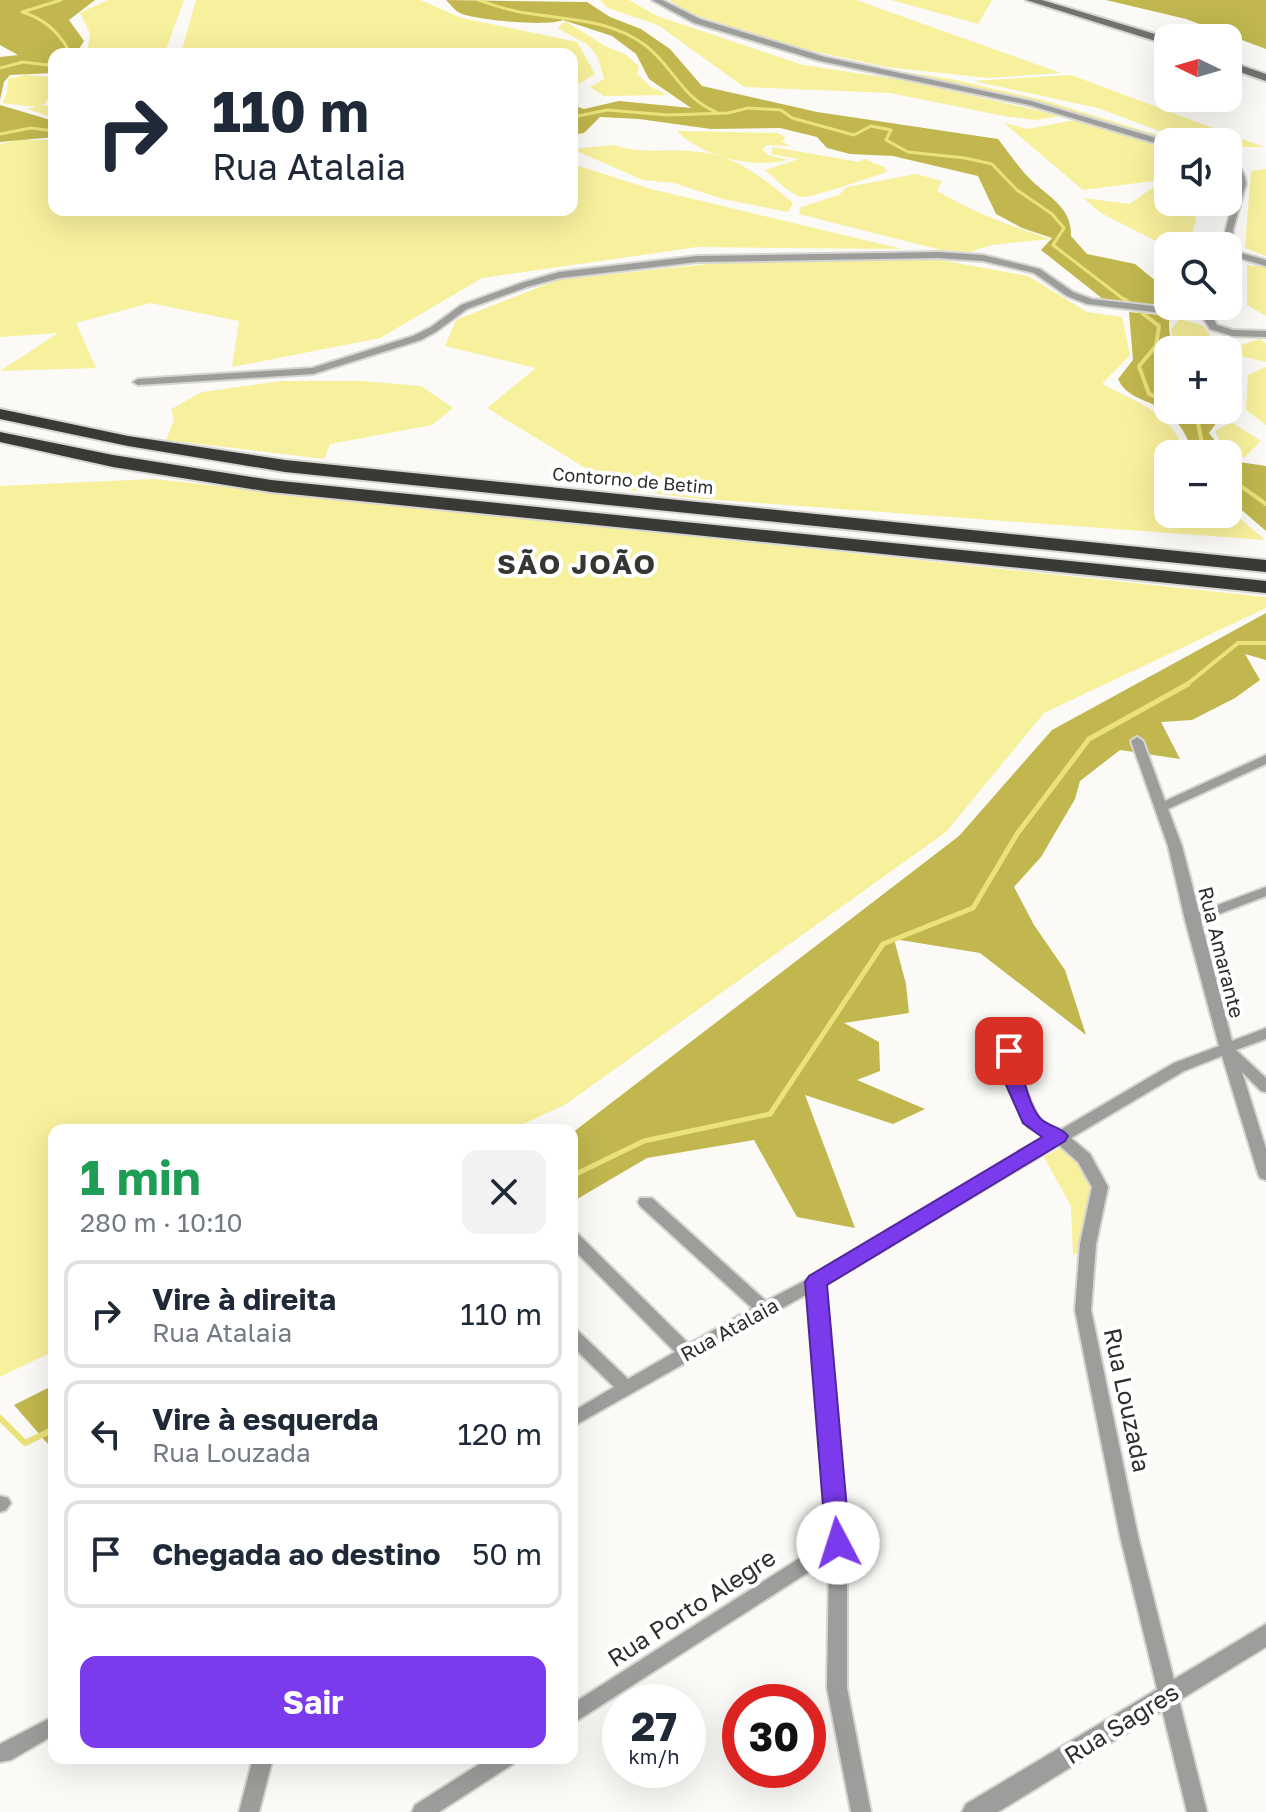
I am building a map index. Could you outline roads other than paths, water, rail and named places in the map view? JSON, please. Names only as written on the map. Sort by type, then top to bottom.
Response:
[{"type":"highway","name":"Contorno de Betim","points":[[0,414],[128,441],[285,466],[1266,566]]},
{"type":"highway","points":[[0,437],[113,461],[271,486],[1266,587]]},
{"type":"main road","points":[[1031,0],[1154,35]]},
{"type":"main road","points":[[1051,0],[1154,35]]},
{"type":"main road","points":[[1242,62],[1266,71]]},
{"type":"main road","points":[[1242,69],[1266,78]]},
{"type":"street","points":[[656,0],[697,21],[812,56],[1031,103],[1154,140]]},
{"type":"street","points":[[138,382],[313,371],[417,338],[464,307],[524,285],[559,275],[697,259],[938,255],[983,258],[1037,271],[1070,294],[1090,302],[1154,309]]},
{"type":"street","points":[[1242,256],[1266,263]]},
{"type":"street","points":[[1210,320],[1220,331],[1266,334]]},
{"type":"street","name":"Rua Amarante","points":[[1137,741],[1163,807],[1228,1050],[1266,1174]]},
{"type":"street","points":[[1163,807],[1266,759]]},
{"type":"street","points":[[1192,920],[1266,891]]},
{"type":"street","name":"Rua Louzada","points":[[1006,1027],[1012,1076],[1033,1123],[1058,1136],[1084,1158],[1100,1187],[1088,1244],[1083,1310],[1129,1536],[1197,1812]]},
{"type":"street","name":"Rua Atalaia","points":[[578,1416],[816,1282],[1179,1067],[1266,1033]]},
{"type":"street","points":[[1228,1050],[1266,1087]]},
{"type":"street","points":[[646,1202],[764,1309]]},
{"type":"street","points":[[578,1244],[687,1353]]},
{"type":"street","points":[[816,1282],[838,1543],[837,1688],[861,1812]]},
{"type":"street","points":[[578,1342],[626,1388]]},
{"type":"street","name":"Rua Porto Alegre","points":[[578,1711],[838,1543]]},
{"type":"street","name":"Rua Sagres","points":[[975,1812],[1266,1634]]},
{"type":"street","points":[[1,1757],[48,1729]]},
{"type":"street","points":[[249,1812],[261,1764]]},
{"type":"street","points":[[422,1812],[497,1764]]},
{"type":"waterway","points":[[61,0],[22,12],[43,21],[67,48]]},
{"type":"waterway","points":[[478,0],[520,12],[603,25],[632,36],[655,53],[694,98],[716,112]]},
{"type":"waterway","points":[[0,68],[23,62],[48,64]]},
{"type":"waterway","points":[[578,116],[607,110],[668,115],[728,113],[748,108],[781,110],[792,118],[854,135],[871,126],[891,130],[886,140],[908,152],[992,164],[1017,190],[1052,214],[1064,228],[1053,245],[1126,301]]},
{"type":"waterway","points":[[0,134],[31,128],[48,130]]},
{"type":"waterway","points":[[1124,299],[1159,326],[1158,336]]},
{"type":"waterway","points":[[1154,348],[1139,366],[1149,394],[1154,396]]},
{"type":"waterway","points":[[1198,424],[1201,440]]},
{"type":"waterway","points":[[1242,487],[1266,504]]},
{"type":"waterway","points":[[1186,685],[1238,643],[1266,643]]},
{"type":"waterway","points":[[578,1173],[644,1141],[770,1114],[883,944],[973,908],[1017,834],[1089,739],[1186,685]]},
{"type":"waterway","points":[[0,1418],[25,1443],[48,1432]]},
{"type":"district","name":"SÃO JOÃO","points":[[577,563]]}]
